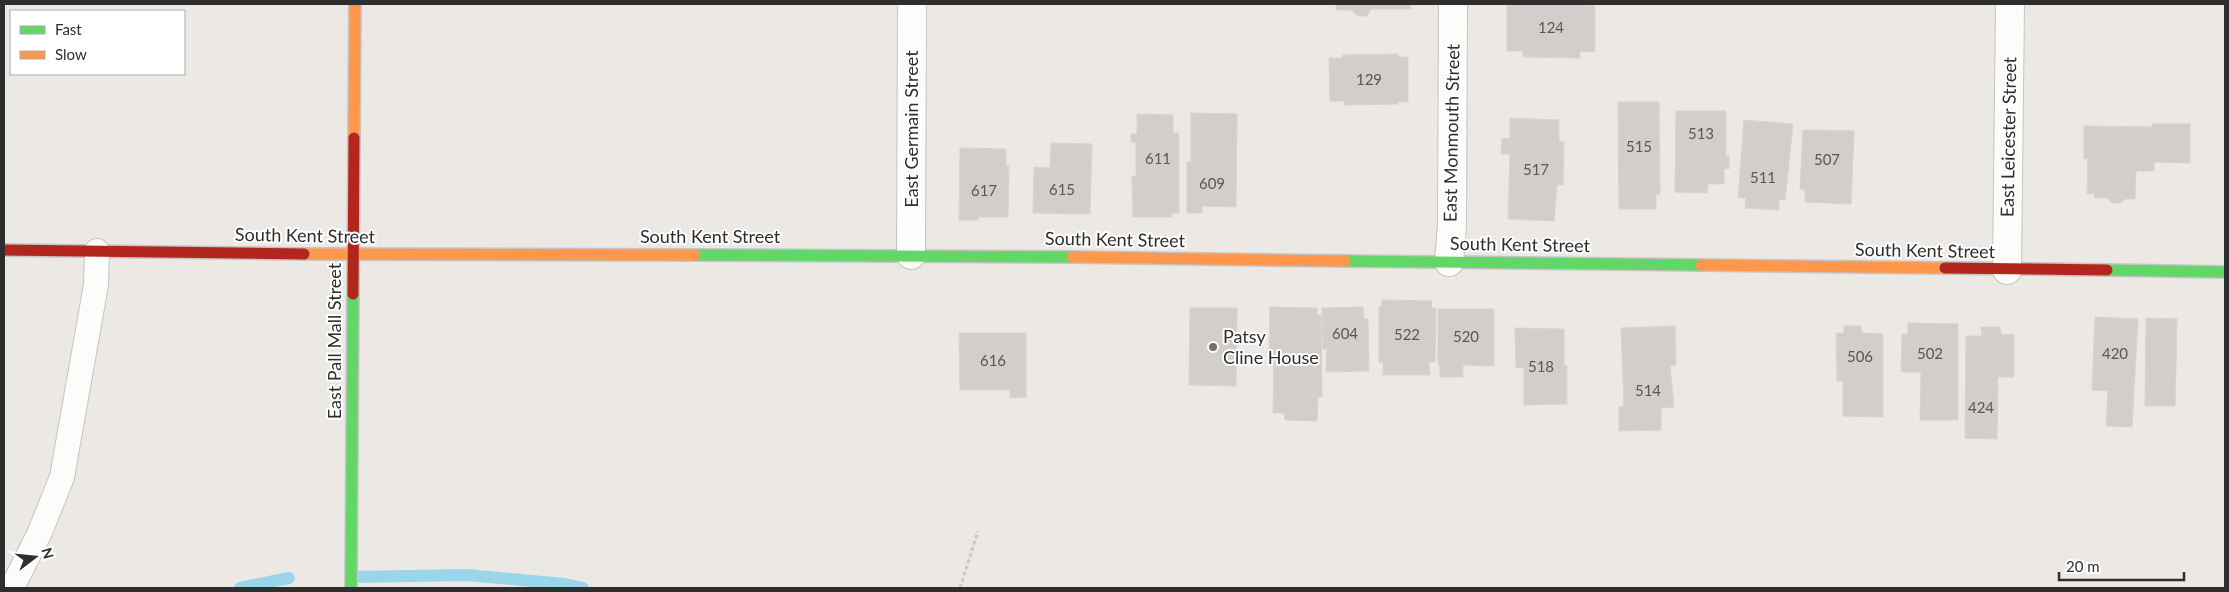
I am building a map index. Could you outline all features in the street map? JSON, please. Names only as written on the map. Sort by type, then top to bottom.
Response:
[{"type":"street","name":"East Pall Mall Street","points":[[351,588],[355,4]]},
{"type":"street","name":"East Germain Street","points":[[911,255],[912,4]]},
{"type":"street","name":"East Monmouth Street","points":[[1449,262],[1452,225],[1453,4]]},
{"type":"street","name":"East Leicester Street","points":[[2007,270],[2010,4]]},
{"type":"street","name":"South Kent Street","points":[[4,250],[353,255],[911,255],[2225,272]]},
{"type":"lane","points":[[12,588],[40,532],[62,477],[96,285],[97,251]]},
{"type":"path","points":[[960,588],[978,531]]},
{"type":"building","points":[[1336,4],[1415,5],[1410,5],[1411,9],[1371,9],[1367,16],[1358,16],[1351,10],[1336,10]]},
{"type":"building","points":[[1507,4],[1595,5],[1595,52],[1580,51],[1580,58],[1523,57],[1523,51],[1507,51]]},
{"type":"building","points":[[1398,54],[1398,57],[1408,57],[1408,102],[1398,102],[1398,104],[1344,105],[1344,101],[1330,101],[1329,58],[1343,58],[1343,55]]},
{"type":"building","points":[[1618,102],[1659,102],[1660,194],[1656,194],[1656,209],[1619,209]]},
{"type":"building","points":[[1676,111],[1726,111],[1726,156],[1729,156],[1729,169],[1724,168],[1724,184],[1708,184],[1707,193],[1675,192]]},
{"type":"building","points":[[1191,113],[1237,114],[1236,207],[1202,206],[1202,213],[1187,213],[1187,162],[1191,162]]},
{"type":"building","points":[[1137,114],[1173,115],[1173,133],[1179,133],[1179,213],[1172,213],[1172,217],[1133,217],[1132,176],[1136,176],[1136,142],[1131,142],[1131,134],[1137,134]]},
{"type":"building","points":[[1510,118],[1559,120],[1559,142],[1564,142],[1563,185],[1557,185],[1554,221],[1508,219],[1510,154],[1501,154],[1502,138],[1510,139]]},
{"type":"building","points":[[1744,120],[1793,124],[1785,200],[1779,199],[1779,210],[1745,208],[1746,198],[1738,198]]},
{"type":"building","points":[[2152,124],[2190,124],[2190,163],[2154,162],[2154,171],[2136,171],[2135,199],[2126,199],[2120,203],[2112,203],[2108,198],[2094,198],[2095,194],[2087,194],[2088,159],[2084,159],[2084,126],[2152,127]]},
{"type":"building","points":[[1803,130],[1854,131],[1851,204],[1805,202],[1805,190],[1800,189]]},
{"type":"building","points":[[1051,143],[1092,144],[1090,214],[1033,213],[1034,167],[1050,168]]},
{"type":"building","points":[[960,148],[1006,149],[1006,166],[1009,165],[1008,217],[978,217],[978,220],[959,220]]},
{"type":"building","points":[[1382,300],[1432,301],[1431,308],[1436,308],[1435,362],[1429,362],[1430,375],[1383,375],[1383,362],[1379,363],[1379,307],[1381,307]]},
{"type":"building","points":[[1270,307],[1317,308],[1317,315],[1321,315],[1322,397],[1318,397],[1317,421],[1285,420],[1284,413],[1273,413],[1274,355],[1269,354]]},
{"type":"building","points":[[1363,307],[1364,319],[1368,319],[1369,371],[1326,372],[1327,349],[1323,349],[1322,308]]},
{"type":"building","name":"Patsy Cline House","points":[[1190,308],[1237,308],[1236,386],[1189,385]]},
{"type":"building","points":[[1438,309],[1494,309],[1494,366],[1463,365],[1463,377],[1440,377],[1440,365],[1438,365]]},
{"type":"building","points":[[2095,317],[2138,319],[2132,427],[2106,426],[2108,391],[2092,390]]},
{"type":"building","points":[[2146,318],[2177,319],[2175,406],[2145,406]]},
{"type":"building","points":[[1908,323],[1958,324],[1958,420],[1920,420],[1921,372],[1901,372],[1902,334],[1908,334]]},
{"type":"building","points":[[1675,326],[1676,365],[1670,366],[1674,407],[1661,408],[1661,430],[1619,431],[1619,407],[1624,406],[1621,328]]},
{"type":"building","points":[[1844,326],[1861,326],[1862,333],[1883,334],[1883,417],[1843,416],[1843,381],[1837,381],[1836,333],[1844,333]]},
{"type":"building","points":[[1981,327],[2000,327],[2001,334],[2014,335],[2014,377],[1998,377],[1997,439],[1965,438],[1966,336],[1982,336]]},
{"type":"building","points":[[1515,328],[1564,329],[1564,366],[1567,365],[1567,404],[1524,405],[1524,368],[1516,368]]},
{"type":"building","points":[[959,333],[1026,333],[1026,397],[1010,398],[1010,390],[960,390]]},
{"type":"waterway","points":[[351,577],[467,575],[565,584],[583,588]]},
{"type":"waterway","points":[[240,588],[289,578]]},
{"type":"traffic: fast","points":[[695,255],[1072,257]]},
{"type":"traffic: fast","points":[[1345,261],[1701,265]]},
{"type":"traffic: fast","points":[[2107,270],[2225,272]]},
{"type":"traffic: fast","points":[[351,588],[353,294]]},
{"type":"traffic: slow","points":[[354,138],[355,4]]},
{"type":"traffic: slow","points":[[304,254],[695,255]]},
{"type":"traffic: slow","points":[[1072,257],[1345,261]]},
{"type":"traffic: slow","points":[[1701,265],[1945,268]]},
{"type":"traffic: jam","points":[[353,294],[354,138]]},
{"type":"traffic: jam","points":[[4,250],[304,254]]},
{"type":"traffic: jam","points":[[1945,268],[2107,270]]},
{"type":"place","name":"Patsy Cline House","points":[[1213,347]]}]
